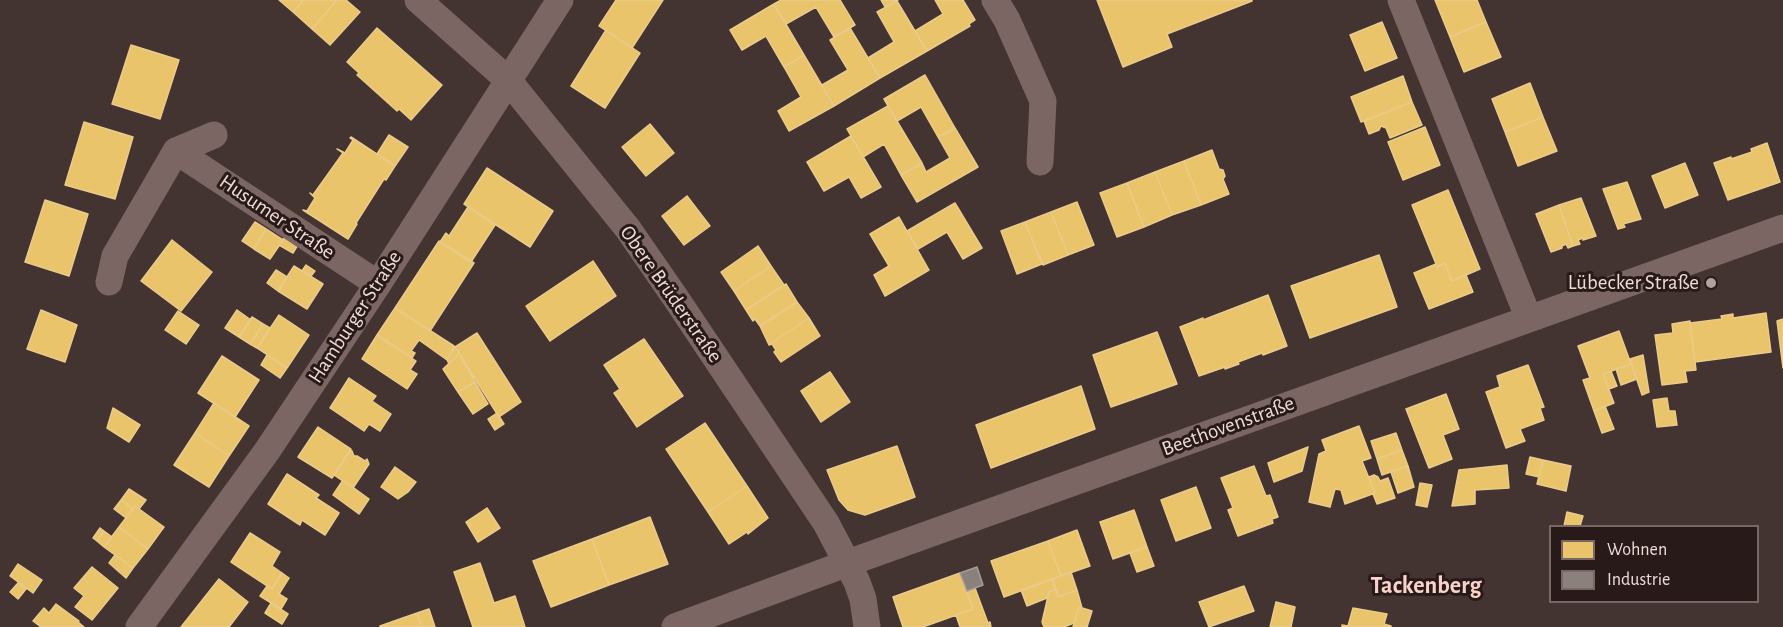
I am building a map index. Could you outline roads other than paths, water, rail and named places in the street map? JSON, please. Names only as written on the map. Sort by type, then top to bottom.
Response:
[{"type":"street","name":"Obere Brüderstraße","points":[[418,0],[508,80],[642,248],[826,523],[848,563],[863,599],[867,627]]},
{"type":"street","name":"Hamburger Straße","points":[[139,627],[267,451],[378,284],[560,0]]},
{"type":"street","points":[[995,0],[1043,101],[1040,162]]},
{"type":"street","points":[[1401,0],[1529,319]]},
{"type":"street","points":[[109,282],[115,256],[176,151],[214,135]]},
{"type":"street","name":"Husumer Straße","points":[[176,151],[378,284]]},
{"type":"street","name":"Beethovenstraße","points":[[675,627],[1783,228]]},
{"type":"place","name":"Lübecker Straße","points":[[1711,283]]},
{"type":"district","name":"Tackenberg","points":[[1426,586]]}]
